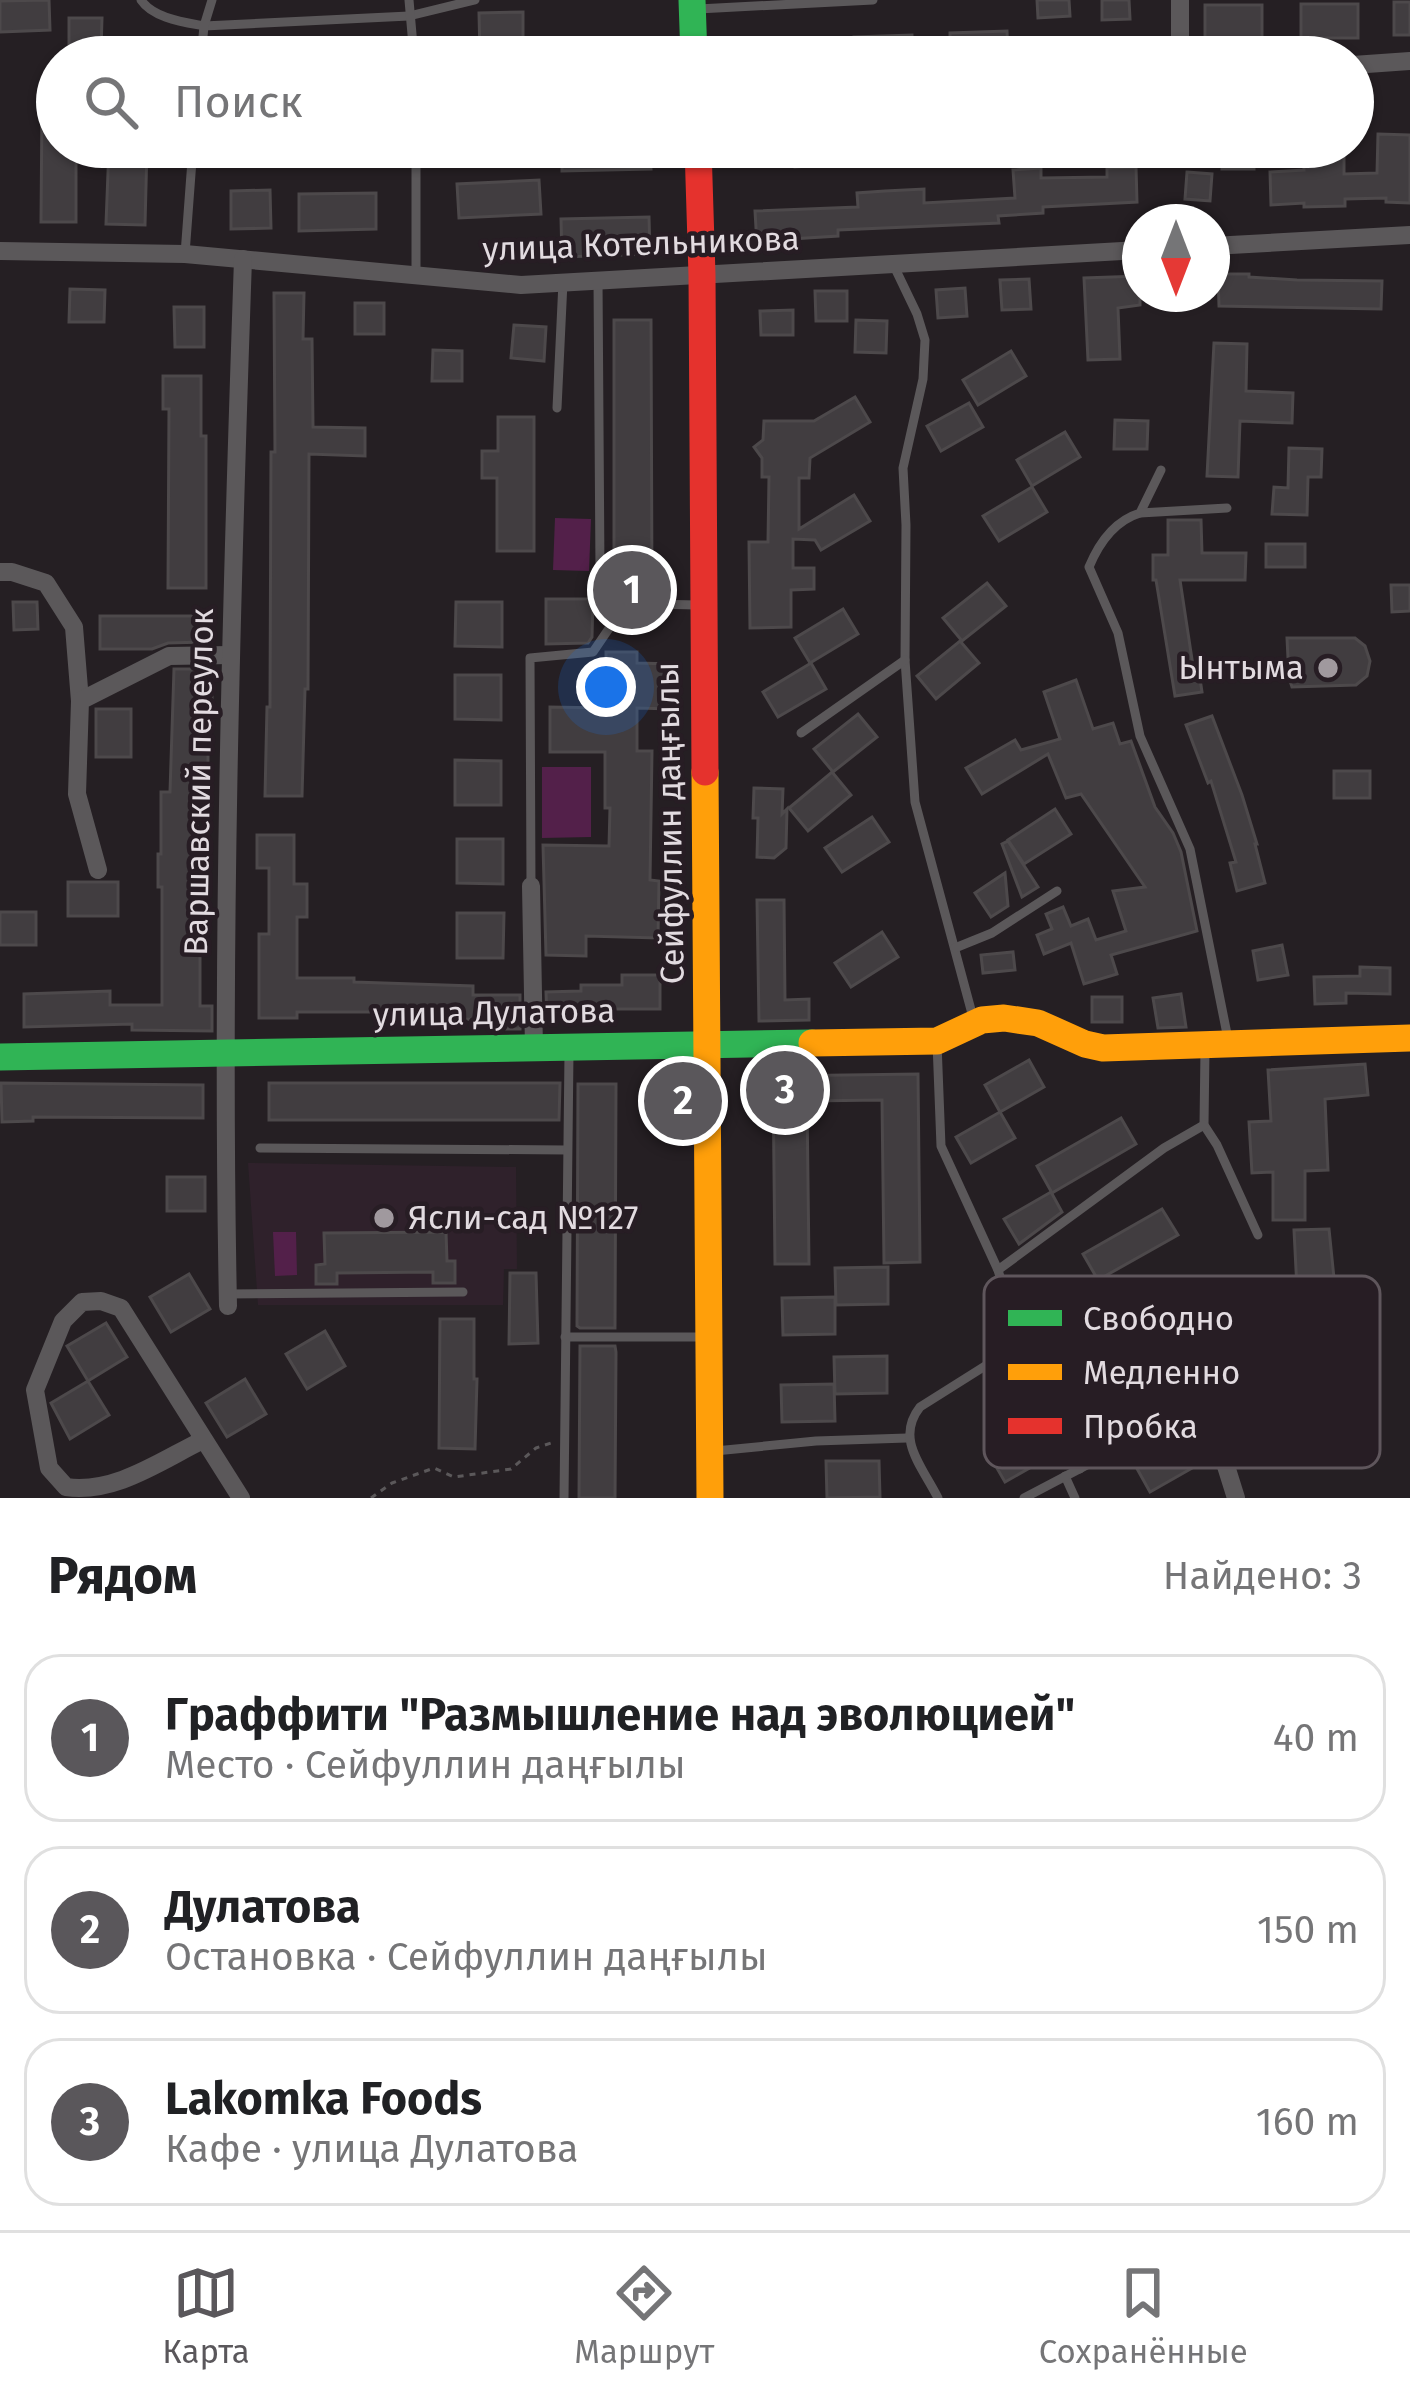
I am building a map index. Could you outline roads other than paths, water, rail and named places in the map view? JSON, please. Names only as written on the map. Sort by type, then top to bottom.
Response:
[{"type":"main road","points":[[692,4],[693,36]]},
{"type":"main road","name":"Сейфуллин даңғылы","points":[[699,168],[710,1046],[710,1498]]},
{"type":"main road","name":"улица Дулатова","points":[[0,1057],[937,1041],[974,1022],[1004,1018],[1031,1019],[1085,1046],[1103,1048],[1410,1038]]},
{"type":"street","points":[[1180,0],[1180,36]]},
{"type":"street","points":[[1374,63],[1410,61]]},
{"type":"street","points":[[1230,245],[1410,236]]},
{"type":"street","name":"улица Котельникова","points":[[0,251],[185,254],[521,285],[1122,251]]},
{"type":"street","name":"Варшавский переулок","points":[[228,1300],[224,1053],[243,259]]},
{"type":"street","points":[[0,572],[46,583],[74,627],[80,700],[77,794],[98,870]]},
{"type":"street","points":[[80,700],[169,656],[230,656]]},
{"type":"street","points":[[531,886],[534,1048]]},
{"type":"street","points":[[203,1440],[110,1485],[85,1490],[66,1487],[49,1468],[35,1390],[63,1321],[82,1302],[101,1300],[121,1308],[241,1498]]},
{"type":"street","points":[[1227,1468],[1236,1498]]},
{"type":"lane","points":[[141,0],[145,8],[158,14],[204,26],[409,16],[475,0]]},
{"type":"lane","points":[[203,36],[212,0]]},
{"type":"lane","points":[[409,0],[411,36]]},
{"type":"lane","points":[[692,4],[873,0]]},
{"type":"lane","points":[[185,254],[191,168]]},
{"type":"lane","points":[[416,168],[416,276]]},
{"type":"lane","points":[[892,264],[925,340],[923,379],[903,468],[905,660],[915,802],[974,1022]]},
{"type":"lane","points":[[598,280],[600,571],[606,603],[703,605]]},
{"type":"lane","points":[[557,408],[563,282]]},
{"type":"lane","points":[[1140,513],[1162,470]]},
{"type":"lane","points":[[1227,508],[1125,518],[1099,544],[1089,567],[1118,633],[1140,736],[1190,849],[1217,1044],[1204,1125],[1258,1235]]},
{"type":"lane","points":[[531,886],[530,658],[593,652],[610,627]]},
{"type":"lane","points":[[801,733],[905,660]]},
{"type":"lane","points":[[955,948],[992,933],[1057,891]]},
{"type":"lane","points":[[937,1041],[941,1146],[1000,1276]]},
{"type":"lane","points":[[564,1498],[569,1048]]},
{"type":"lane","points":[[998,1270],[1164,1148],[1204,1125]]},
{"type":"lane","points":[[260,1148],[568,1150]]},
{"type":"lane","points":[[228,1300],[463,1292]]},
{"type":"lane","points":[[566,1337],[708,1337]]},
{"type":"lane","points":[[938,1498],[907,1438],[911,1419],[920,1407],[984,1367]]},
{"type":"lane","points":[[709,1451],[907,1438]]},
{"type":"lane","points":[[1024,1498],[1080,1469]]},
{"type":"lane","points":[[1065,1476],[1075,1498]]},
{"type":"place","name":"Граффити \"Размышление над эволюцией\"","points":[[632,590]]},
{"type":"place","name":"Ынтыма","points":[[1328,668]]},
{"type":"place","name":"Lakomka Foods","points":[[785,1090]]},
{"type":"place","name":"Дулатова","points":[[683,1101]]},
{"type":"place","name":"Ясли-сад №127","points":[[384,1218]]}]
